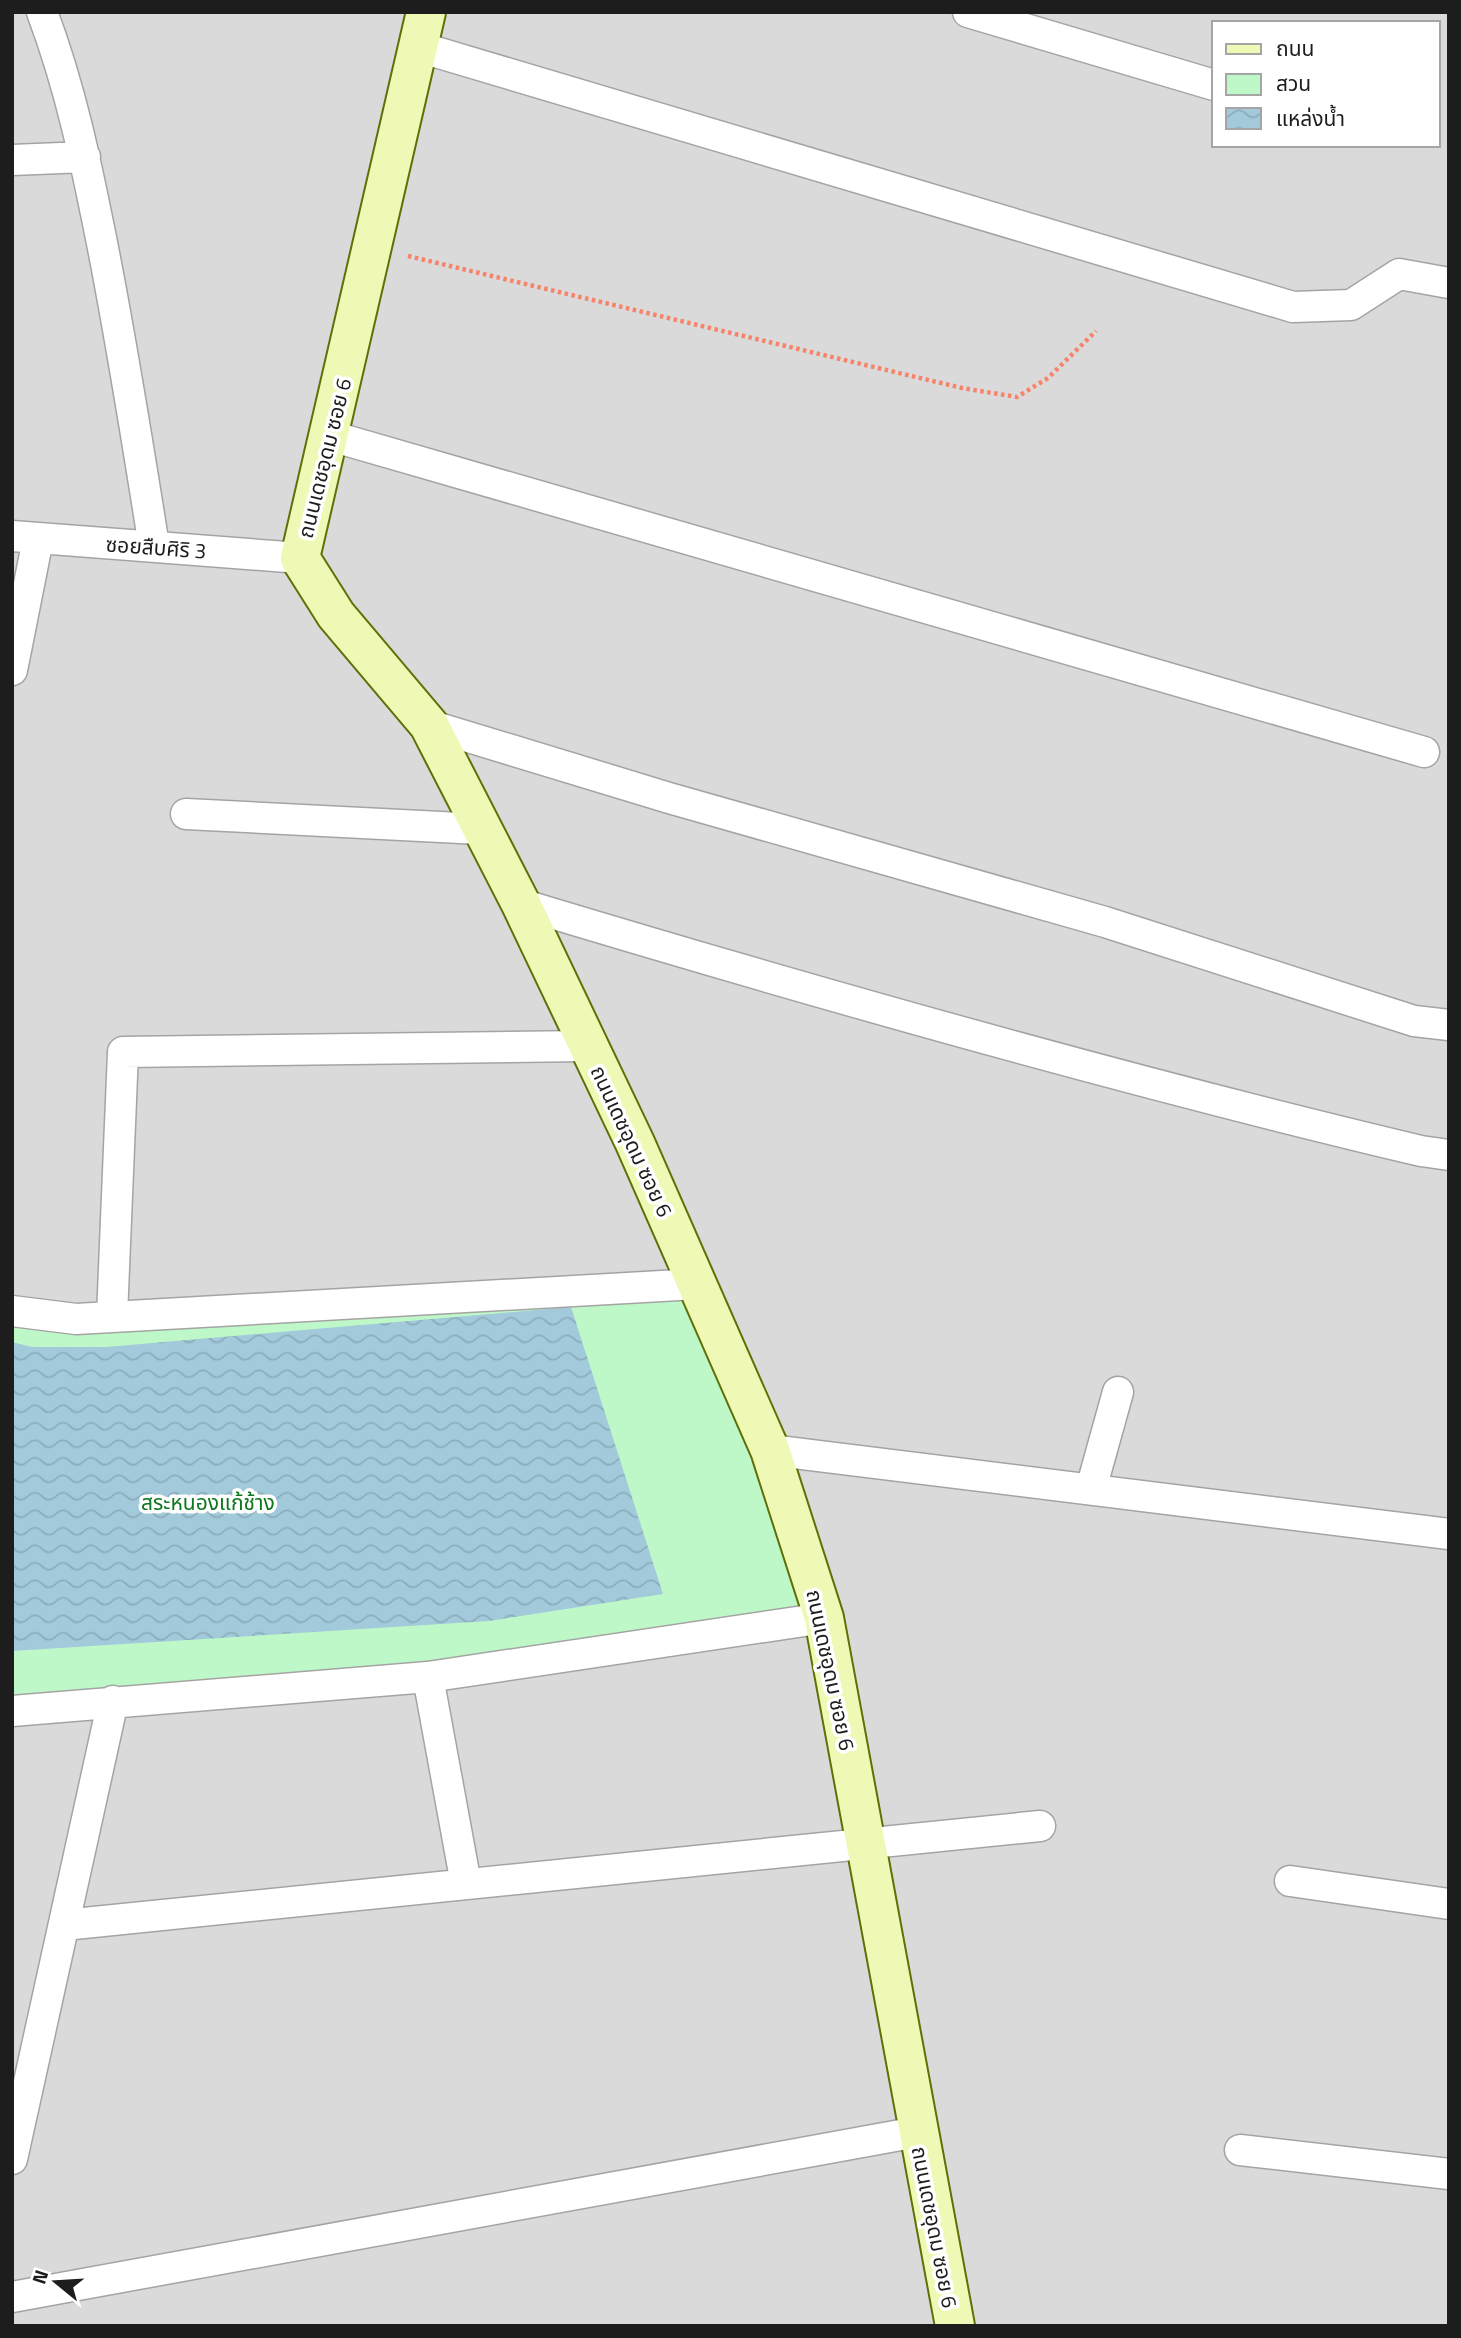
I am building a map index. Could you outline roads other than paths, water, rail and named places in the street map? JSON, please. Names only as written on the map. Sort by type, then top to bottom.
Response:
[{"type":"street","points":[[42,12],[66,75],[85,157],[125,359],[154,546]]},
{"type":"street","points":[[968,12],[1212,84]]},
{"type":"street","points":[[422,30],[1293,307],[1351,305],[1398,274],[1449,283]]},
{"type":"street","name":"ถนนเดชอุดม ซอย 6","points":[[422,30],[331,436],[300,558],[336,614],[429,725],[480,829],[521,904],[635,1143],[770,1450],[824,1618],[955,2326]]},
{"type":"street","points":[[12,160],[85,157]]},
{"type":"street","points":[[331,436],[1424,752]]},
{"type":"street","points":[[12,670],[25,537]]},
{"type":"street","name":"ซอยสืบศิริ 3","points":[[25,537],[300,558]]},
{"type":"street","points":[[429,725],[682,802],[1105,922],[1414,1021],[1449,1025]]},
{"type":"street","points":[[186,814],[480,829]]},
{"type":"street","points":[[521,904],[1208,1100],[1420,1151],[1449,1155]]},
{"type":"street","points":[[111,1316],[123,1052],[587,1046]]},
{"type":"street","points":[[12,1311],[76,1319],[697,1284]]},
{"type":"street","points":[[1091,1489],[1118,1392]]},
{"type":"street","points":[[770,1450],[1449,1534]]},
{"type":"street","points":[[12,1712],[113,1701],[428,1677],[824,1618]]},
{"type":"street","points":[[428,1677],[466,1884]]},
{"type":"street","points":[[12,2158],[113,1701]]},
{"type":"street","points":[[64,1925],[1040,1826]]},
{"type":"street","points":[[1290,1881],[1449,1904]]},
{"type":"street","points":[[12,2297],[917,2132]]},
{"type":"street","points":[[1240,2150],[1449,2174]]},
{"type":"water","name":"สระหนองแก้ช้าง","points":[[571,1307],[663,1594],[489,1621],[12,1651],[12,1342],[32,1347],[106,1347]]}]
